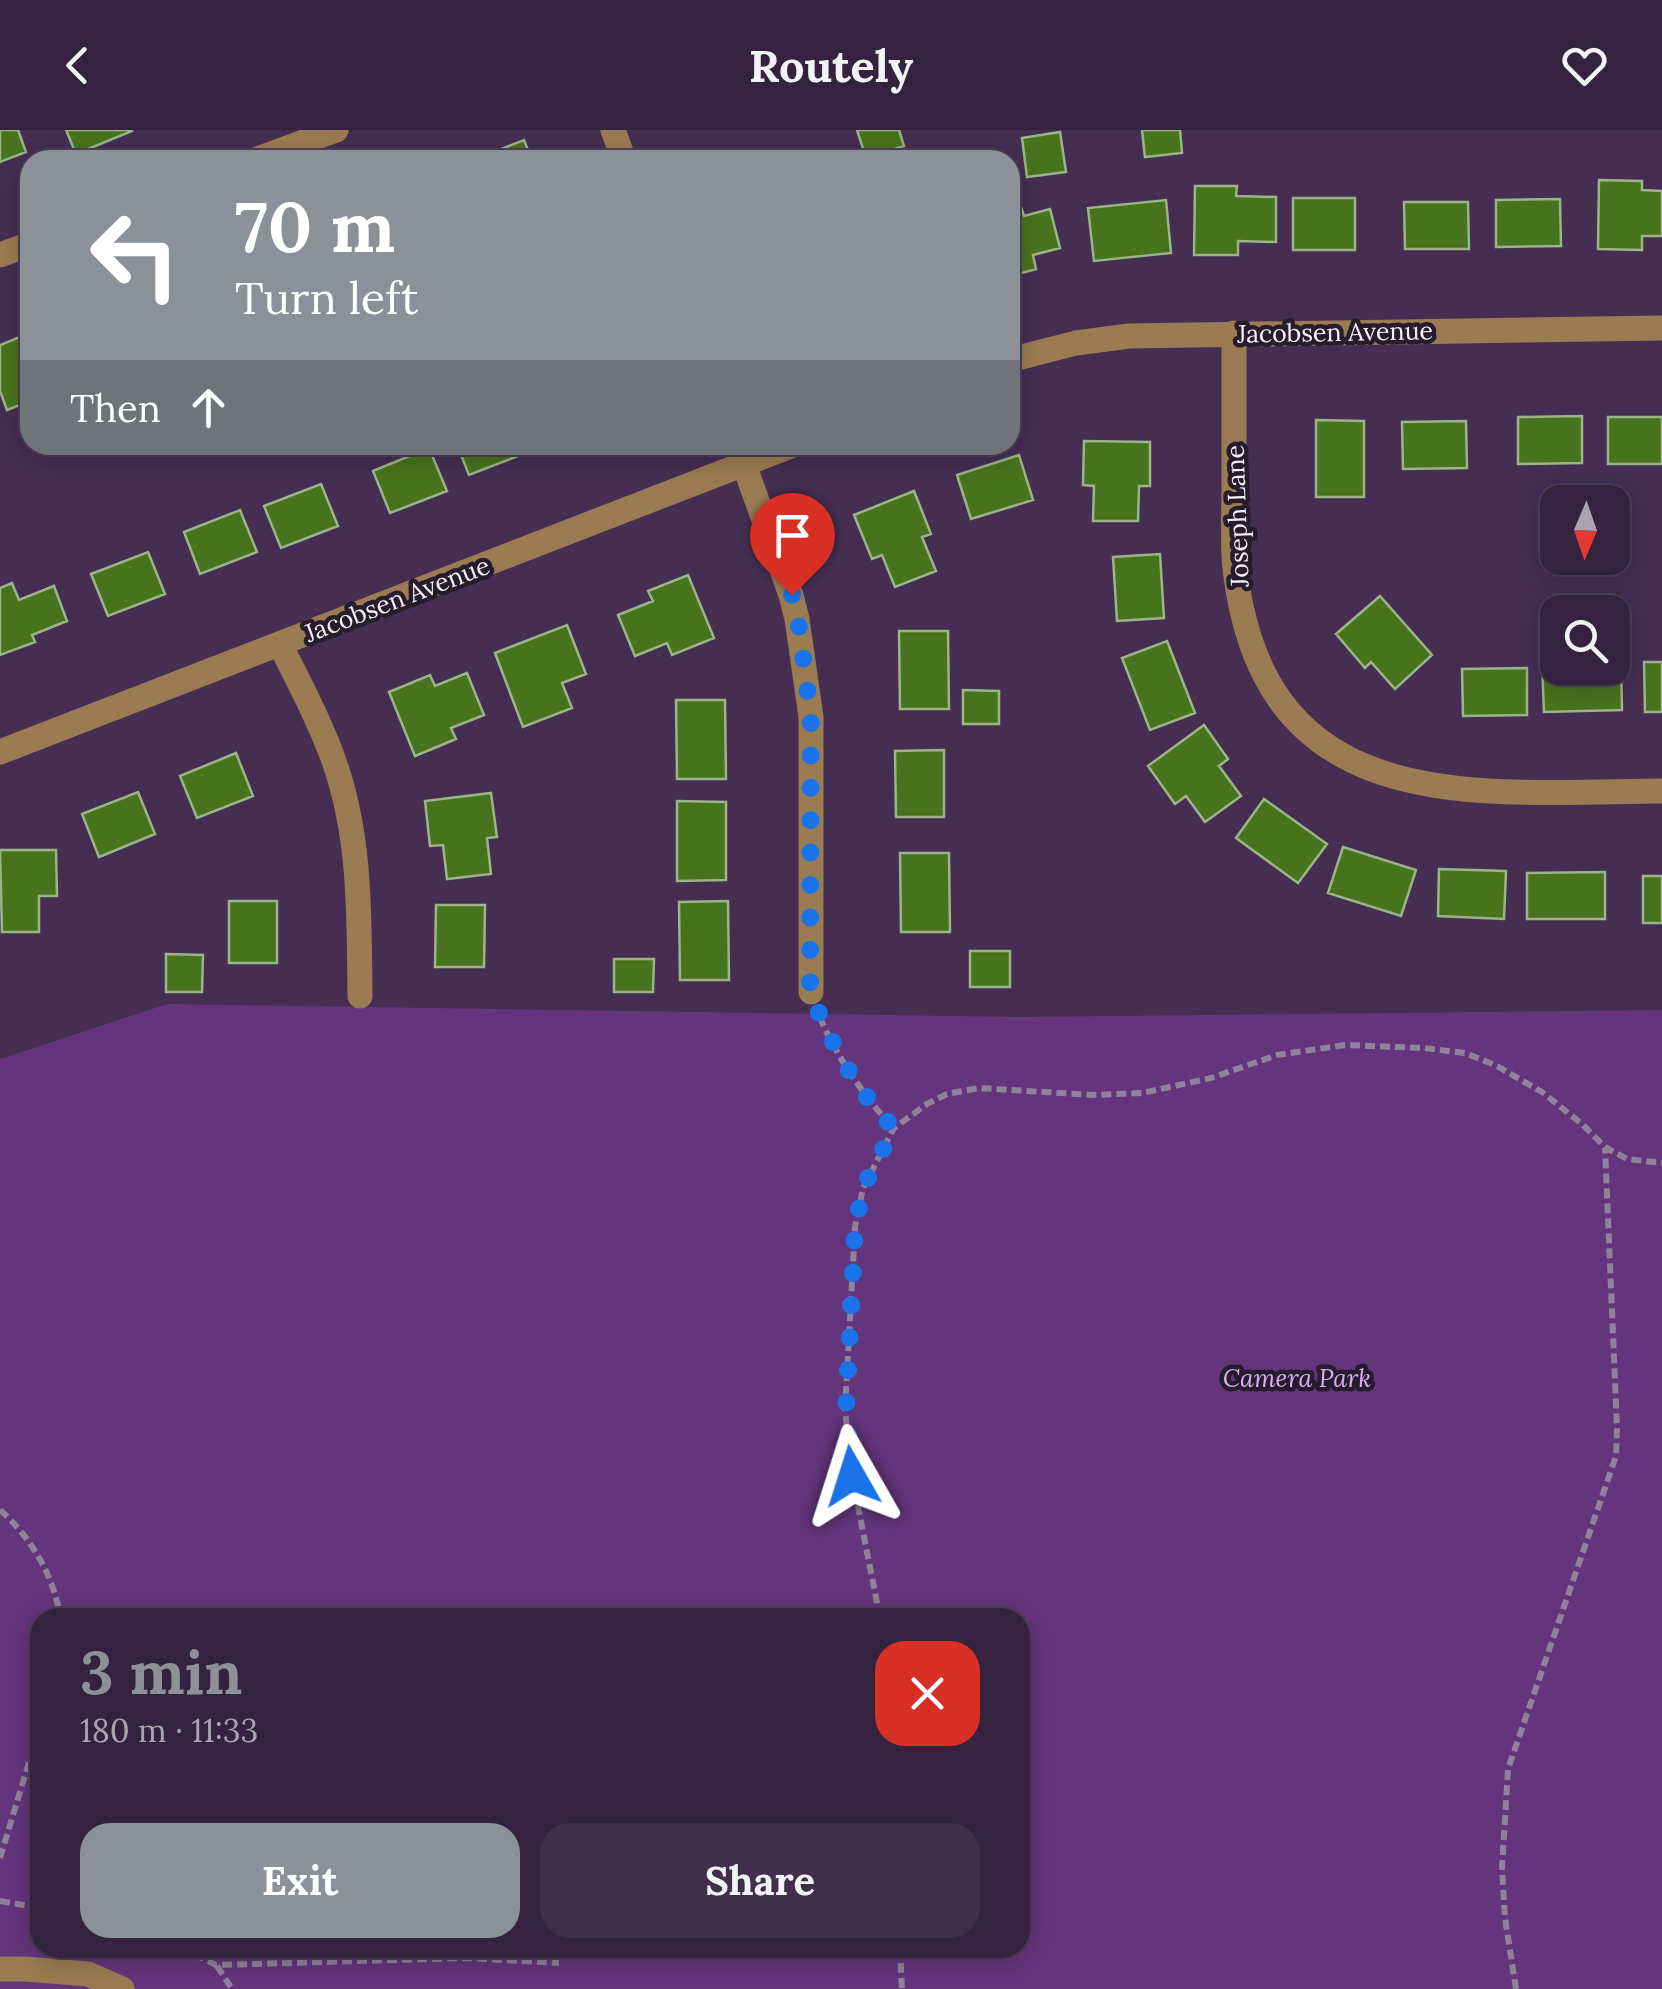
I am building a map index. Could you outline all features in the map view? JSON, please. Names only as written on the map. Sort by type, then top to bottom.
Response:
[{"type":"street","points":[[282,150],[336,130]]},
{"type":"street","name":"Jacobsen Avenue","points":[[1020,357],[1076,343],[1129,336],[1662,328]]},
{"type":"street","name":"Joseph Lane","points":[[1234,333],[1234,565],[1241,612],[1254,652],[1273,690],[1299,723],[1333,752],[1380,773],[1429,785],[1498,792],[1662,791]]},
{"type":"street","name":"Jacobsen Avenue","points":[[0,752],[280,644],[739,455]]},
{"type":"street","points":[[741,455],[792,595],[806,674],[811,717],[810,992]]},
{"type":"street","points":[[280,644],[325,736],[349,813],[359,889],[360,996]]},
{"type":"street","points":[[0,1969],[88,1974],[122,1989]]},
{"type":"path","points":[[810,992],[825,1030],[841,1056],[878,1112],[894,1128]]},
{"type":"path","points":[[878,1608],[858,1510],[846,1410],[855,1228],[863,1188],[894,1128],[928,1104],[947,1094],[979,1088],[1094,1096],[1142,1092],[1210,1078],[1277,1056],[1345,1045],[1424,1048],[1466,1053],[1495,1065],[1542,1092],[1605,1147],[1627,1159],[1662,1163]]},
{"type":"path","points":[[1516,1989],[1502,1868],[1508,1770],[1616,1456],[1605,1147]]},
{"type":"path","points":[[0,1510],[32,1544],[57,1608]]},
{"type":"path","points":[[0,1858],[30,1759]]},
{"type":"path","points":[[0,1901],[30,1906]]},
{"type":"path","points":[[202,1958],[216,1965],[467,1958],[559,1962]]},
{"type":"path","points":[[900,1958],[902,1989]]},
{"type":"path","points":[[216,1965],[232,1989]]},
{"type":"green space","name":"Camera Park","points":[[167,1004],[1019,1017],[1662,1010],[1662,1989],[0,1989],[0,1059]]},
{"type":"building","points":[[0,130],[18,130],[25,150],[0,162]]},
{"type":"building","points":[[66,130],[132,130],[86,150],[74,150]]},
{"type":"building","points":[[857,130],[899,130],[904,146],[863,150]]},
{"type":"building","points":[[1142,130],[1180,130],[1182,153],[1145,157]]},
{"type":"building","points":[[1060,132],[1066,172],[1027,177],[1022,138]]},
{"type":"building","points":[[524,140],[528,150],[498,150]]},
{"type":"building","points":[[1599,180],[1642,181],[1642,190],[1662,191],[1662,236],[1642,236],[1642,250],[1598,249]]},
{"type":"building","points":[[1195,186],[1237,186],[1236,196],[1276,197],[1276,242],[1238,241],[1238,255],[1194,255]]},
{"type":"building","points":[[1293,198],[1355,198],[1355,250],[1293,250]]},
{"type":"building","points":[[1560,199],[1561,246],[1496,247],[1496,200]]},
{"type":"building","points":[[1166,200],[1171,253],[1094,261],[1088,208]]},
{"type":"building","points":[[1404,202],[1468,202],[1469,249],[1405,249]]},
{"type":"building","points":[[1020,207],[1024,216],[1050,209],[1060,248],[1033,255],[1036,269],[1020,273]]},
{"type":"building","points":[[20,337],[20,405],[7,410],[0,391],[0,345]]},
{"type":"building","points":[[1582,416],[1582,463],[1518,464],[1518,417]]},
{"type":"building","points":[[1608,417],[1662,417],[1662,464],[1608,464]]},
{"type":"building","points":[[1316,420],[1364,421],[1364,497],[1316,497]]},
{"type":"building","points":[[1466,421],[1467,468],[1403,469],[1402,422]]},
{"type":"building","points":[[1084,441],[1150,442],[1150,486],[1139,486],[1138,521],[1093,521],[1094,486],[1083,485]]},
{"type":"building","points":[[412,455],[432,455],[447,491],[390,513],[373,471]]},
{"type":"building","points":[[461,455],[520,455],[469,475]]},
{"type":"building","points":[[1019,455],[1033,500],[971,519],[957,475]]},
{"type":"building","points":[[321,484],[338,526],[281,548],[264,506]]},
{"type":"building","points":[[914,491],[931,534],[922,537],[936,571],[895,587],[882,555],[872,559],[854,515]]},
{"type":"building","points":[[240,510],[257,552],[200,574],[184,532]]},
{"type":"building","points":[[148,552],[165,594],[108,616],[91,574]]},
{"type":"building","points":[[1160,554],[1164,618],[1117,621],[1113,557]]},
{"type":"building","points":[[688,575],[714,638],[672,655],[667,643],[635,656],[618,615],[653,601],[648,591]]},
{"type":"building","points":[[12,583],[19,600],[54,586],[67,621],[32,635],[35,642],[0,655],[0,588]]},
{"type":"building","points":[[1380,596],[1432,655],[1395,689],[1371,662],[1365,668],[1336,634]]},
{"type":"building","points":[[567,625],[586,674],[562,683],[572,708],[523,727],[495,653]]},
{"type":"building","points":[[899,631],[948,631],[949,709],[900,709]]},
{"type":"building","points":[[1167,641],[1195,713],[1150,730],[1122,658]]},
{"type":"building","points":[[1644,662],[1662,662],[1662,712],[1645,712]]},
{"type":"building","points":[[1527,668],[1527,715],[1463,716],[1462,669]]},
{"type":"building","points":[[467,673],[484,715],[451,728],[456,739],[415,756],[389,692],[430,675],[435,686]]},
{"type":"building","points":[[1543,685],[1622,685],[1622,710],[1544,712]]},
{"type":"building","points":[[963,690],[999,691],[999,724],[963,724]]},
{"type":"building","points":[[676,700],[725,700],[726,779],[677,779]]},
{"type":"building","points":[[1204,725],[1228,759],[1219,766],[1241,796],[1205,822],[1186,796],[1175,804],[1148,766]]},
{"type":"building","points":[[944,750],[944,817],[896,817],[895,751]]},
{"type":"building","points":[[236,753],[253,796],[197,818],[180,776]]},
{"type":"building","points":[[138,792],[155,834],[99,857],[82,814]]},
{"type":"building","points":[[491,793],[497,837],[487,838],[491,874],[447,879],[443,845],[430,846],[425,801]]},
{"type":"building","points":[[1264,799],[1327,844],[1298,883],[1236,838]]},
{"type":"building","points":[[677,801],[726,802],[726,880],[677,881]]},
{"type":"building","points":[[1343,847],[1416,870],[1401,916],[1328,893]]},
{"type":"building","points":[[0,850],[56,850],[57,896],[39,896],[39,932],[2,932]]},
{"type":"building","points":[[900,853],[949,853],[950,932],[901,932]]},
{"type":"building","points":[[1439,869],[1506,871],[1504,919],[1438,916]]},
{"type":"building","points":[[1605,872],[1605,919],[1527,919],[1527,873]]},
{"type":"building","points":[[1643,876],[1662,876],[1662,923],[1643,923]]},
{"type":"building","points":[[229,901],[277,901],[277,963],[229,963]]},
{"type":"building","points":[[728,901],[729,980],[680,980],[679,902]]},
{"type":"building","points":[[436,905],[485,905],[484,967],[435,967]]},
{"type":"building","points":[[970,951],[1010,951],[1010,987],[970,987]]},
{"type":"building","points":[[166,954],[203,955],[202,992],[166,992]]},
{"type":"building","points":[[614,959],[654,959],[653,992],[614,992]]},
{"type":"route","points":[[792,595],[811,717],[810,992],[825,1030],[841,1056],[878,1112],[894,1128],[863,1188],[855,1228],[846,1410],[852,1476]]}]
